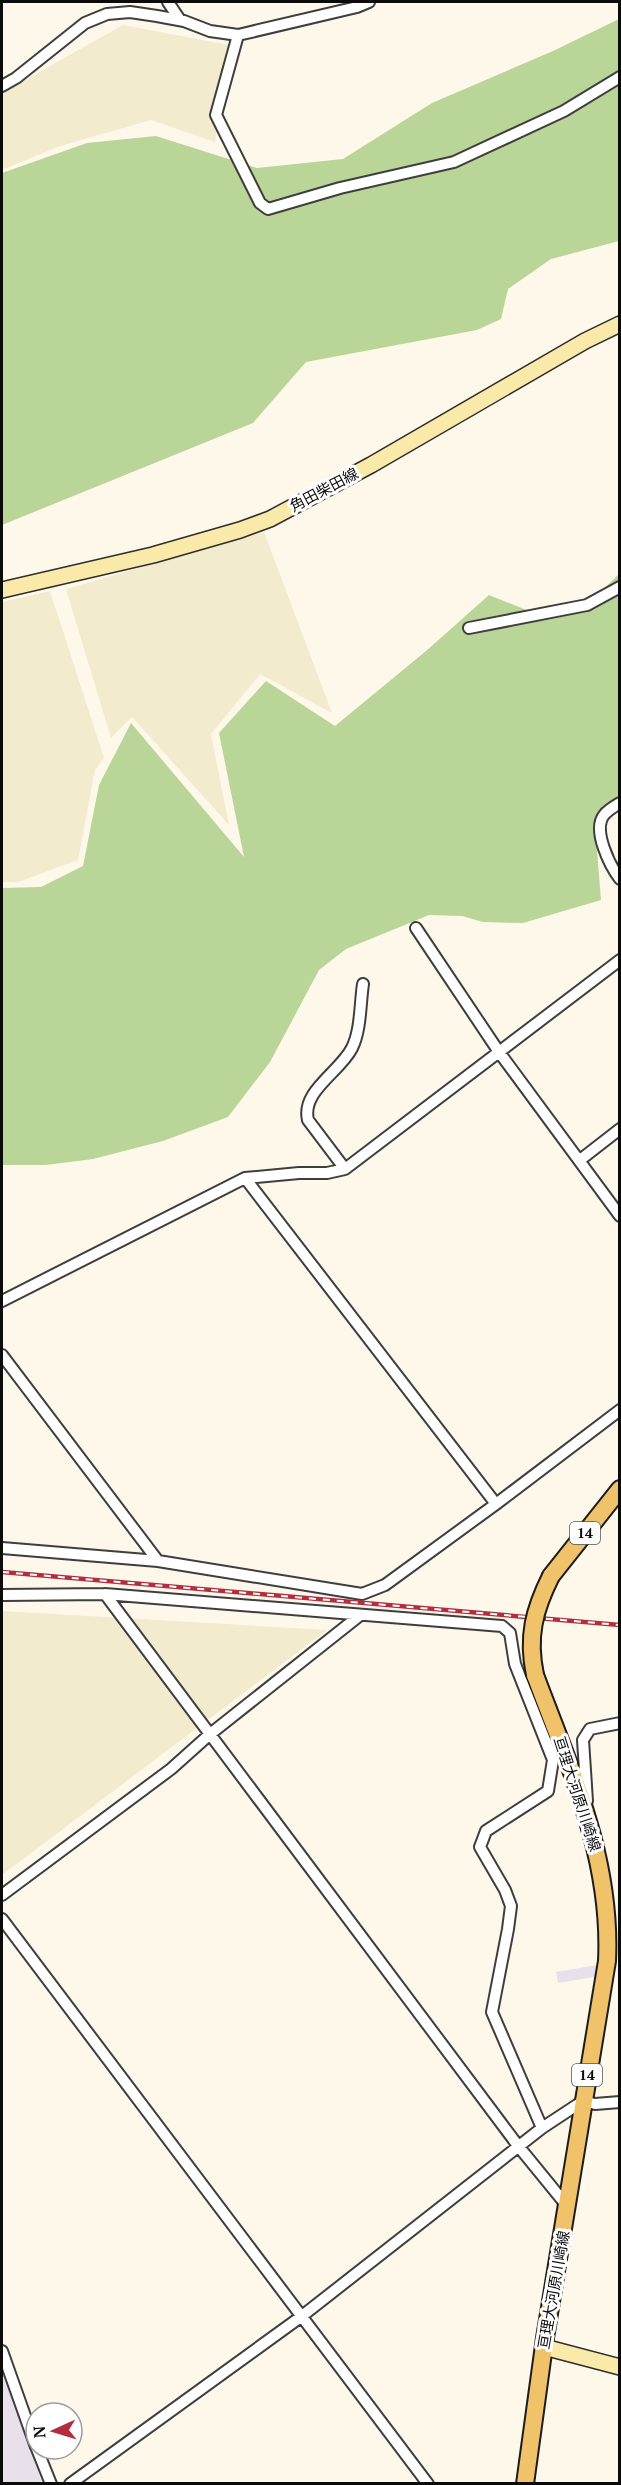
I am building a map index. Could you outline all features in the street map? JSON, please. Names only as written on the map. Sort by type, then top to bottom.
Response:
[{"type":"main road","name":"角田柴田線","points":[[2,590],[153,555],[270,519],[371,465],[585,341],[620,324]]},
{"type":"main road","name":"亘理大河原川崎線","points":[[525,2484],[544,2347],[607,1961],[608,1926],[602,1878],[590,1822],[535,1675],[531,1656],[534,1617],[537,1604],[551,1576],[620,1490]]},
{"type":"main road","points":[[544,2347],[620,2367]]},
{"type":"street","points":[[168,2],[180,20]]},
{"type":"street","points":[[2,86],[16,78],[85,23],[107,14],[130,12],[180,20],[210,31],[238,35],[357,8],[369,2]]},
{"type":"street","points":[[238,35],[216,116],[260,203],[268,209],[340,188],[454,162],[564,111],[620,77]]},
{"type":"street","points":[[469,628],[587,605],[620,587]]},
{"type":"street","points":[[620,802],[603,815],[600,825],[603,847],[620,879]]},
{"type":"street","points":[[416,928],[499,1052],[620,1216]]},
{"type":"street","points":[[2,1301],[245,1178],[327,1173],[345,1169],[620,960]]},
{"type":"street","points":[[345,1169],[308,1120],[306,1111],[307,1104],[352,1047],[363,984]]},
{"type":"street","points":[[580,1160],[620,1129]]},
{"type":"street","points":[[245,1178],[496,1504]]},
{"type":"street","points":[[2,1355],[158,1562]]},
{"type":"street","points":[[2,1548],[158,1562],[362,1594],[385,1585],[620,1410]]},
{"type":"street","points":[[105,1594],[208,1735],[519,2147],[568,2207]]},
{"type":"street","points":[[2,1595],[105,1594],[502,1626],[510,1633],[514,1664],[553,1760],[549,1791],[486,1831],[480,1847],[505,1890],[510,1906],[508,1929],[492,2012],[542,2128]]},
{"type":"street","points":[[2,1895],[171,1769],[208,1735],[358,1616]]},
{"type":"street","points":[[590,1822],[583,1740],[590,1729],[620,1723]]},
{"type":"street","points":[[2,1918],[428,2484]]},
{"type":"street","points":[[70,2484],[302,2316],[542,2128],[583,2101],[595,2104],[620,2102]]},
{"type":"street","points":[[2,2351],[24,2414]]},
{"type":"street","points":[[41,2461],[51,2484]]},
{"type":"shaded area","points":[[123,25],[229,45],[215,142],[151,120],[60,146],[2,170],[2,93]]},
{"type":"shaded area","points":[[264,532],[332,713],[260,674],[211,734],[229,825],[132,717],[111,738],[66,589]]},
{"type":"shaded area","points":[[50,591],[104,758],[95,770],[78,860],[18,882],[2,882],[2,602]]},
{"type":"shaded area","points":[[2,1611],[327,1630],[2,1875]]},
{"type":"shaded area","points":[[597,1965],[599,1976],[558,1983],[556,1972]]},
{"type":"shaded area","points":[[2,2367],[24,2431],[24,2461],[34,2461],[42,2483],[2,2483]]},
{"type":"green space","points":[[619,19],[619,241],[551,259],[508,289],[501,319],[477,330],[306,362],[253,423],[2,525],[2,173],[87,143],[156,136],[257,168],[343,159],[432,103],[553,51]]},
{"type":"green space","points":[[619,574],[619,806],[595,826],[601,900],[523,923],[483,922],[462,916],[429,915],[346,949],[319,970],[270,1062],[228,1117],[163,1141],[93,1159],[46,1165],[2,1165],[2,888],[41,887],[83,866],[99,785],[131,723],[244,857],[219,733],[266,681],[335,726],[426,651],[489,595],[544,617],[587,605]]},
{"type":"railway","points":[[2,1572],[620,1625]]}]
